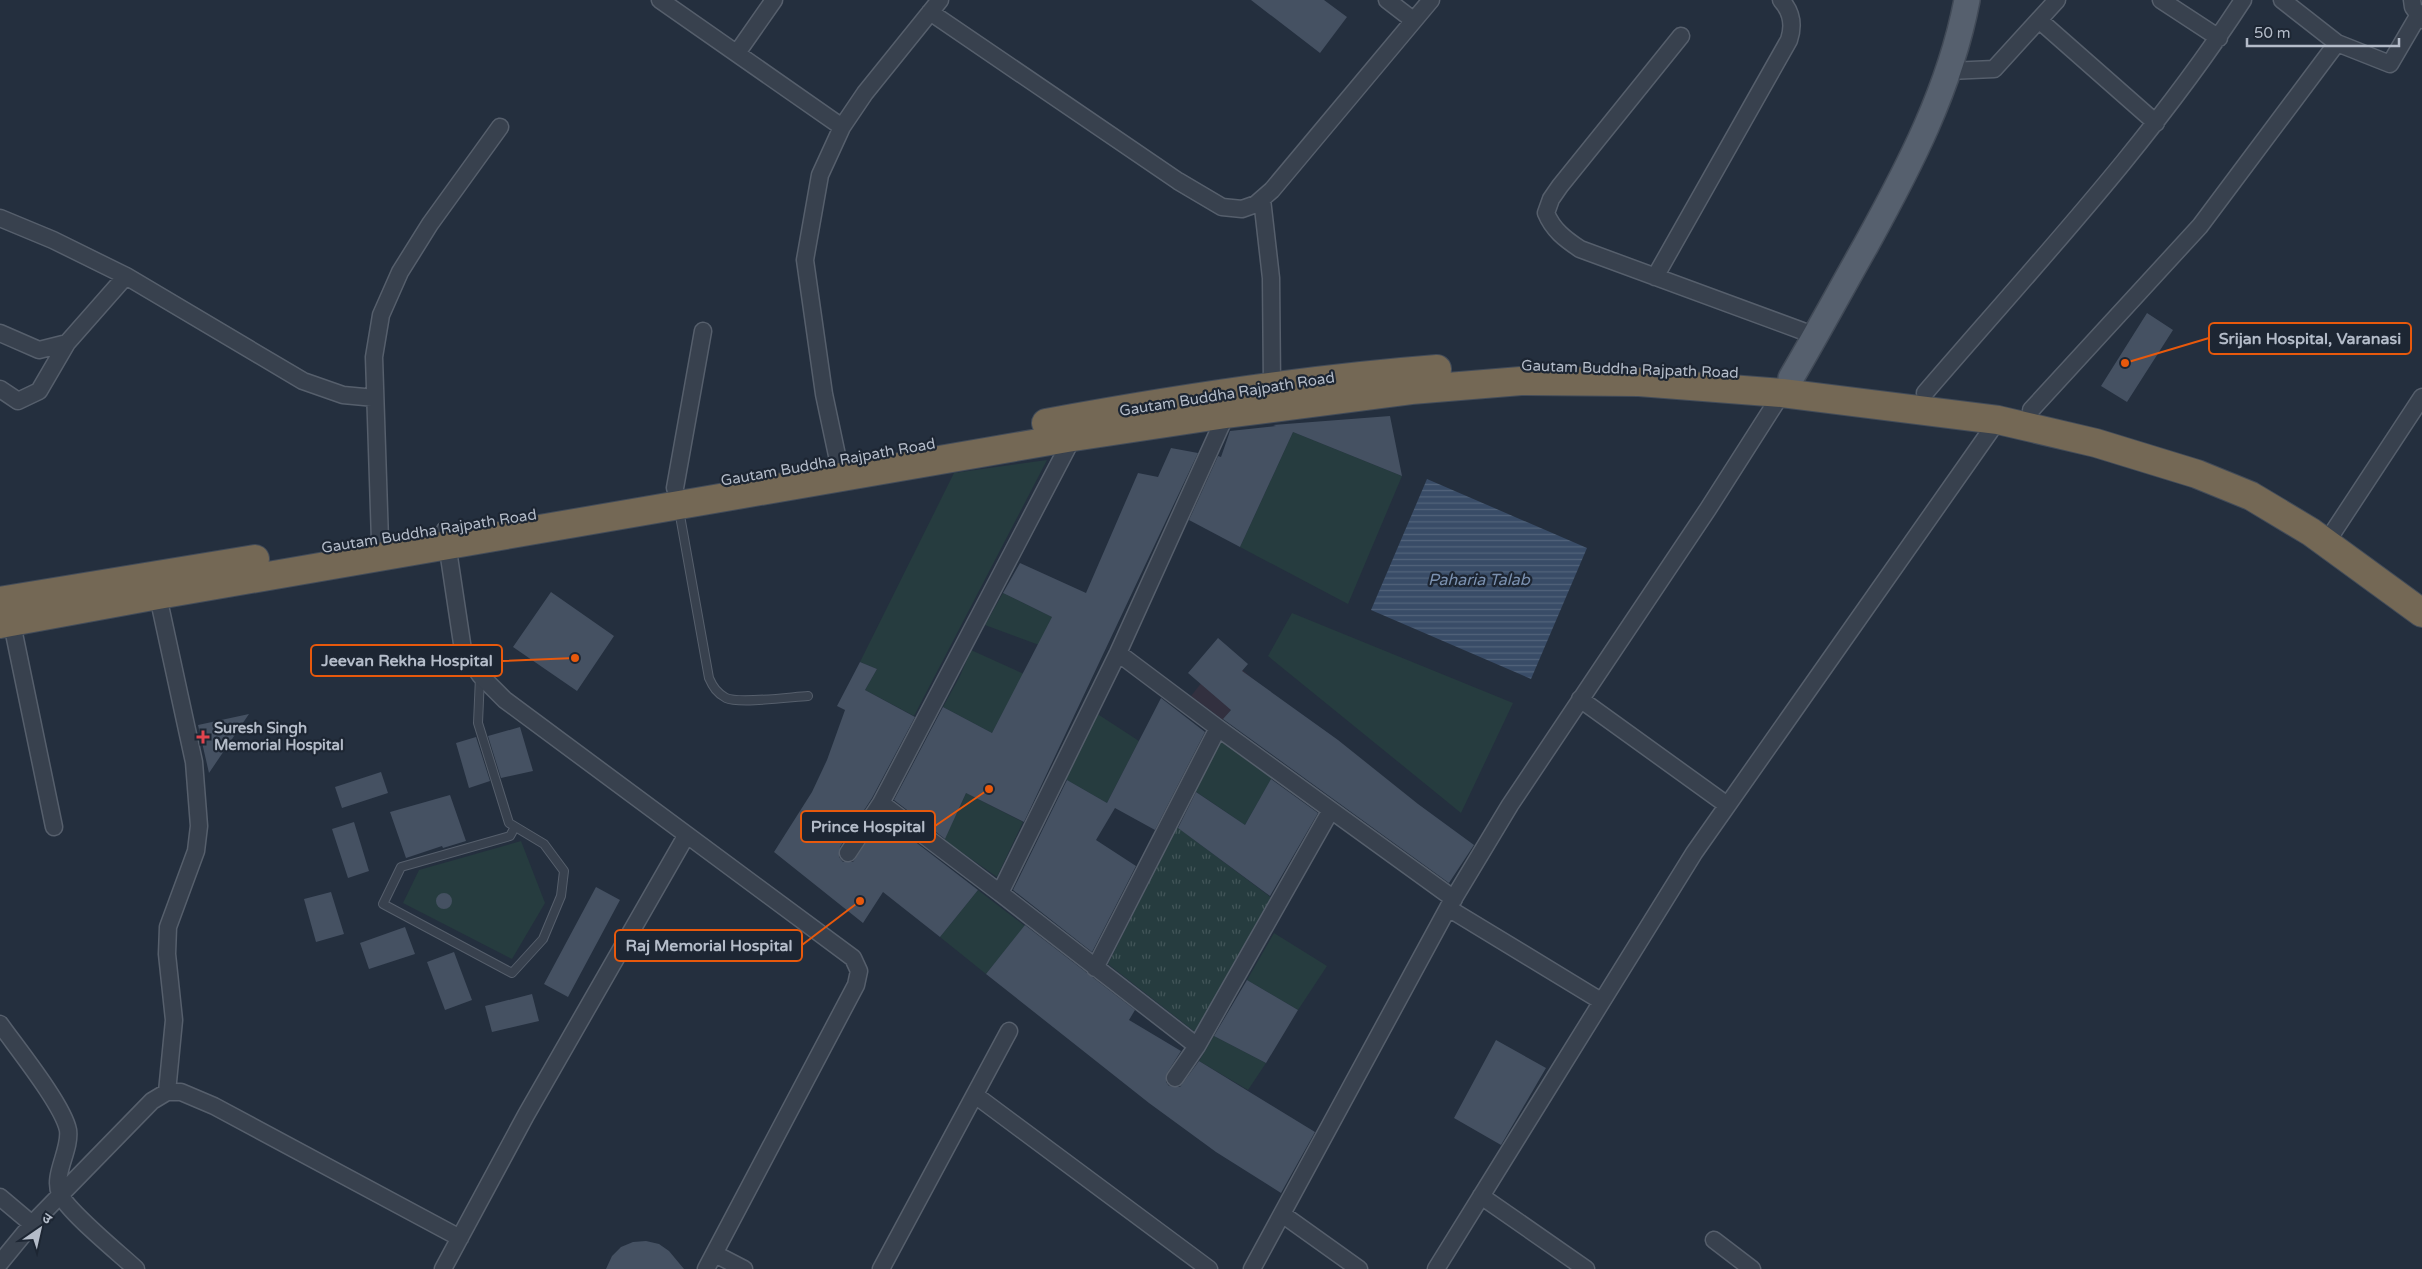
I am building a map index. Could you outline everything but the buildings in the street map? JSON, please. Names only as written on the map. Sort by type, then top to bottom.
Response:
[{"type":"highway","name":"Gautam Buddha Rajpath Road","points":[[5,612],[156,585],[380,541],[446,538],[1232,402],[1272,386],[1348,376],[1486,365],[1564,363],[1717,369],[1786,385],[1925,393],[2031,410],[2125,432],[2199,456],[2258,482],[2331,536],[2422,590]]},
{"type":"highway","points":[[841,470],[1073,437],[1232,402],[1521,381],[1786,385],[1998,420],[2096,443],[2197,474],[2251,496],[2331,536],[2422,613]]},
{"type":"highway","points":[[156,585],[446,538]]},
{"type":"main road","points":[[1786,385],[1816,336],[1904,176],[1930,121],[1949,71],[1967,0]]},
{"type":"street","points":[[660,0],[842,127]]},
{"type":"street","points":[[737,53],[774,0]]},
{"type":"street","points":[[1387,0],[1413,20]]},
{"type":"street","points":[[841,470],[824,394],[805,260],[820,175],[842,127],[865,93],[935,6],[1178,181],[1222,207],[1242,209],[1256,204],[1272,190],[1431,0]]},
{"type":"street","points":[[1655,277],[1789,40],[1793,28],[1791,17],[1782,0]]},
{"type":"street","points":[[1949,71],[1994,70],[2057,0]]},
{"type":"street","points":[[2161,0],[2219,38]]},
{"type":"street","points":[[1925,393],[2156,123],[2219,38],[2243,0]]},
{"type":"street","points":[[2282,0],[2337,42],[2390,64],[2420,18],[2412,0]]},
{"type":"street","points":[[2039,20],[2156,123]]},
{"type":"street","points":[[1681,36],[1551,199],[1546,213],[1551,225],[1564,238],[1580,249],[1816,336]]},
{"type":"street","points":[[2031,410],[2200,226],[2337,42]]},
{"type":"street","points":[[380,541],[374,357],[381,315],[400,272],[430,224],[500,127]]},
{"type":"street","points":[[1262,199],[1271,278],[1272,386]]},
{"type":"street","points":[[0,218],[53,240],[126,276],[302,381],[343,395],[374,398]]},
{"type":"street","points":[[0,389],[18,401],[38,392],[67,343],[126,276]]},
{"type":"street","points":[[677,497],[702,331]]},
{"type":"street","points":[[0,333],[39,350],[67,343]]},
{"type":"street","points":[[1252,1269],[1451,904],[1510,805],[1708,509],[1786,385]]},
{"type":"street","points":[[2331,536],[2422,397]]},
{"type":"street","points":[[1000,893],[1118,653],[1232,402]]},
{"type":"street","points":[[1436,1269],[1601,1001],[1726,805],[1998,420]]},
{"type":"street","points":[[848,853],[881,803],[1073,437]]},
{"type":"street","points":[[446,538],[463,650],[480,675],[506,700],[686,836],[853,958],[859,971],[856,985],[706,1269]]},
{"type":"street","points":[[156,585],[194,762],[199,826],[196,851],[168,926],[167,954],[174,1020],[167,1092]]},
{"type":"street","points":[[5,612],[54,827]]},
{"type":"street","points":[[1118,653],[1331,810],[1451,904],[1601,1001]]},
{"type":"street","points":[[1580,699],[1726,805]]},
{"type":"street","points":[[1095,968],[1218,728]]},
{"type":"street","points":[[881,803],[1197,1046]]},
{"type":"street","points":[[1176,1078],[1197,1046],[1331,810]]},
{"type":"street","points":[[443,1269],[526,1116],[686,836]]},
{"type":"street","points":[[0,1024],[58,1106],[65,1121],[68,1132],[59,1184],[60,1194],[76,1213],[136,1269]]},
{"type":"street","points":[[881,1269],[1009,1031]]},
{"type":"street","points":[[0,1263],[60,1194],[152,1101],[167,1092],[181,1092],[214,1106],[460,1238]]},
{"type":"street","points":[[975,1095],[1209,1269]]},
{"type":"street","points":[[1482,1196],[1586,1269]]},
{"type":"street","points":[[0,1197],[32,1224]]},
{"type":"street","points":[[1282,1214],[1359,1269]]},
{"type":"street","points":[[1714,1240],[1752,1269]]},
{"type":"street","points":[[715,1254],[744,1269]]},
{"type":"lane","points":[[677,497],[709,678],[715,690],[728,699],[745,700],[808,696]]},
{"type":"lane","points":[[480,675],[478,723],[509,823],[544,844],[564,871],[561,896],[543,939],[512,972],[383,904],[401,867],[510,836],[515,827]]},
{"type":"shaded area","points":[[1224,654],[1254,680],[1223,720],[1191,696]]},
{"type":"green space","points":[[1293,432],[1402,476],[1348,604],[1240,547]]},
{"type":"green space","points":[[1047,460],[914,716],[865,690],[877,669],[860,662],[954,473]]},
{"type":"green space","points":[[1003,593],[1052,617],[1039,645],[985,625]]},
{"type":"green space","points":[[1292,613],[1513,703],[1461,813],[1268,656]]},
{"type":"green space","points":[[971,650],[1024,674],[992,733],[943,707],[960,676]]},
{"type":"green space","points":[[1096,713],[1139,741],[1107,803],[1065,779]]},
{"type":"green space","points":[[1220,741],[1272,778],[1245,825],[1195,791]]},
{"type":"green space","points":[[966,793],[1023,822],[997,877],[944,840]]},
{"type":"green space","points":[[1177,827],[1273,899],[1195,1032],[1108,964]]},
{"type":"green space","points":[[521,841],[545,903],[512,959],[403,903],[419,870]]},
{"type":"green space","points":[[978,890],[1025,926],[986,974],[940,937]]},
{"type":"green space","points":[[1274,933],[1327,966],[1298,1010],[1247,980]]},
{"type":"green space","points":[[1214,1036],[1266,1063],[1248,1090],[1199,1061]]},
{"type":"water","name":"Paharia Talab","points":[[1427,479],[1587,548],[1531,679],[1371,610]]},
{"type":"place","name":"Srijan Hospital, Varanasi","points":[[2125,363]]},
{"type":"place","name":"Jeevan Rekha Hospital","points":[[575,658]]},
{"type":"place","name":"Suresh Singh Memorial Hospital","points":[[203,737]]},
{"type":"place","name":"Prince Hospital","points":[[989,789]]},
{"type":"place","name":"Raj Memorial Hospital","points":[[860,901]]}]
